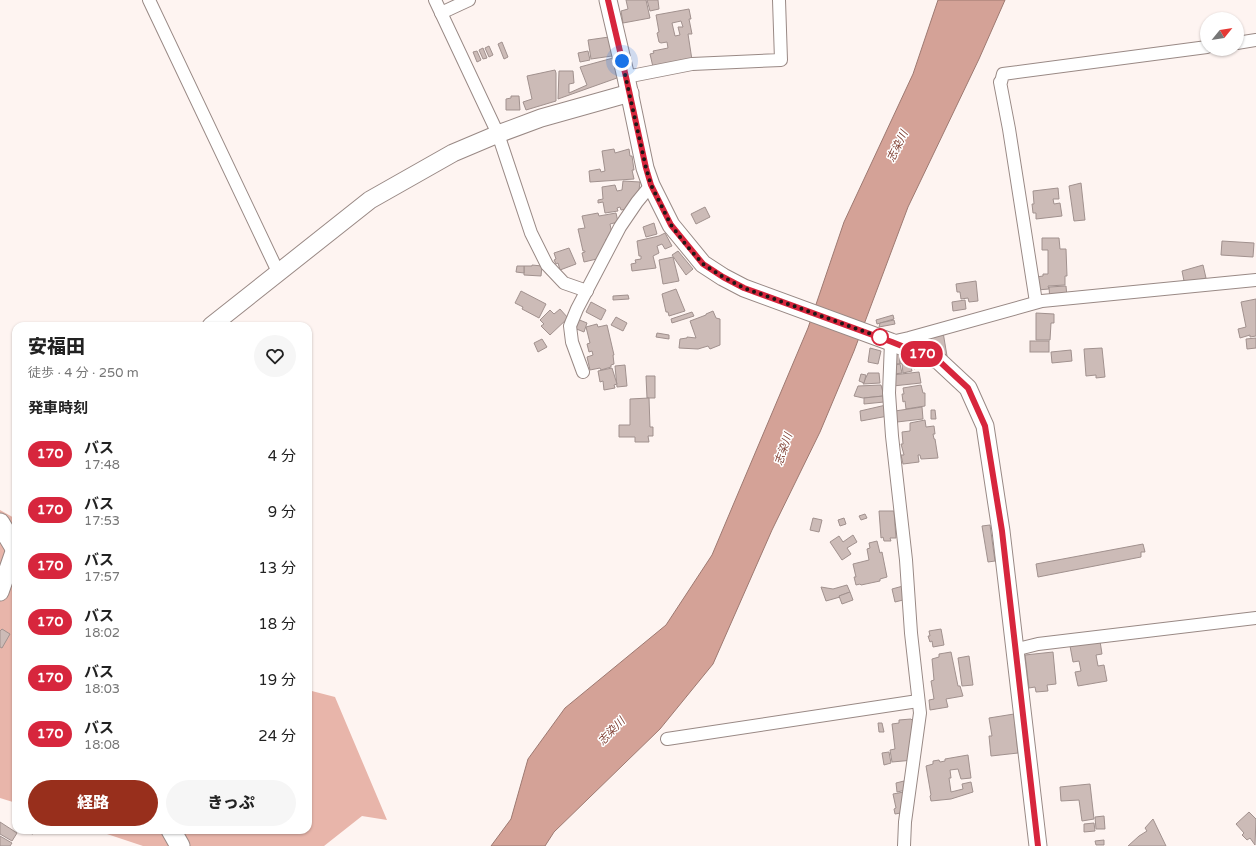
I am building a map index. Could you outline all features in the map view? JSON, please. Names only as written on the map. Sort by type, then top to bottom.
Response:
[{"type":"main road","points":[[0,523],[12,542]]},
{"type":"main road","points":[[173,834],[180,846]]},
{"type":"street","points":[[149,0],[279,274]]},
{"type":"street","points":[[435,0],[498,134],[531,233],[547,265],[564,283],[587,291]]},
{"type":"street","points":[[441,13],[469,0]]},
{"type":"street","points":[[608,0],[651,185],[671,225],[703,264],[744,288],[892,342],[939,361],[968,388],[985,426],[1002,531],[1014,650],[1038,846]]},
{"type":"street","points":[[216,322],[279,274],[370,200],[453,153],[498,134],[628,85],[692,64],[781,60],[779,0]]},
{"type":"street","points":[[1244,42],[1256,40]]},
{"type":"street","points":[[1036,302],[1009,129],[1000,82],[1004,74],[1200,48]]},
{"type":"street","points":[[583,372],[572,342],[570,326],[577,309],[620,227],[651,185]]},
{"type":"street","points":[[892,342],[1036,302],[1256,280]]},
{"type":"street","points":[[892,342],[889,393],[892,436],[906,560],[911,633],[920,713],[905,822],[904,846]]},
{"type":"street","points":[[0,592],[12,559]]},
{"type":"street","points":[[1014,650],[1038,644],[1256,618]]},
{"type":"street","points":[[667,739],[918,701]]},
{"type":"shaded area","points":[[0,510],[12,517],[12,802],[0,798]]},
{"type":"shaded area","points":[[312,691],[335,697],[387,820],[362,816],[324,846],[143,846],[107,834],[312,834]]},
{"type":"water","name":"志染川","points":[[938,0],[1005,0],[979,59],[908,207],[854,351],[820,432],[772,530],[713,664],[660,729],[554,832],[545,846],[491,846],[511,819],[528,759],[565,708],[666,625],[712,555],[808,328],[844,222],[913,74]]},
{"type":"building","points":[[626,0],[646,0],[650,18],[623,23],[621,11],[628,9]]},
{"type":"building","points":[[647,0],[658,0],[659,9],[650,11]]},
{"type":"building","points":[[689,9],[692,34],[688,34],[692,60],[653,67],[650,54],[654,53],[653,51],[668,48],[667,42],[659,42],[656,15]],"holes":[[[681,21],[683,27],[678,27],[680,35],[675,36],[672,23]]]},
{"type":"building","points":[[609,37],[612,56],[591,59],[588,40]]},
{"type":"building","points":[[502,42],[508,57],[504,59],[498,44]]},
{"type":"building","points":[[489,46],[493,55],[489,57],[485,48]]},
{"type":"building","points":[[483,48],[487,58],[483,59],[479,50]]},
{"type":"building","points":[[477,51],[481,60],[477,62],[473,52]]},
{"type":"building","points":[[588,51],[590,60],[580,62],[578,53]]},
{"type":"building","points":[[613,58],[617,78],[558,99],[559,71],[573,71],[574,83],[569,84],[569,93],[587,85],[580,67]]},
{"type":"building","points":[[555,70],[556,101],[526,110],[523,102],[532,99],[527,76]]},
{"type":"building","points":[[511,96],[519,96],[520,110],[506,110],[506,99],[511,98]]},
{"type":"building","points":[[614,149],[615,153],[629,149],[630,156],[632,156],[634,170],[632,170],[634,179],[590,182],[589,171],[600,169],[601,172],[605,171],[602,151]]},
{"type":"building","points":[[623,181],[640,182],[639,190],[626,209],[621,210],[620,207],[617,208],[618,211],[605,213],[603,202],[598,203],[598,200],[603,199],[602,187],[615,185],[617,191],[622,190]]},
{"type":"building","points":[[1081,183],[1085,220],[1074,221],[1069,186]]},
{"type":"building","points":[[1058,188],[1059,199],[1053,199],[1054,204],[1060,203],[1062,216],[1036,219],[1036,213],[1033,213],[1032,204],[1034,204],[1033,191]]},
{"type":"building","points":[[705,207],[710,217],[696,224],[691,214]]},
{"type":"building","points":[[598,213],[599,216],[616,213],[618,222],[610,224],[612,234],[606,239],[606,245],[601,258],[584,262],[582,253],[585,251],[583,251],[578,229],[585,228],[582,216]]},
{"type":"building","points":[[654,223],[657,234],[646,237],[643,227]]},
{"type":"building","points":[[665,233],[672,246],[665,249],[662,244],[657,246],[659,253],[653,256],[656,268],[632,271],[631,264],[636,263],[635,260],[641,259],[641,256],[639,256],[637,241],[659,236]]},
{"type":"building","points":[[1042,238],[1059,238],[1060,249],[1066,249],[1067,276],[1065,276],[1065,285],[1048,286],[1049,289],[1037,290],[1036,277],[1043,276],[1043,274],[1048,274],[1048,250],[1042,250]]},
{"type":"building","points":[[1222,241],[1254,243],[1253,257],[1221,255]]},
{"type":"building","points":[[569,248],[576,264],[560,270],[558,263],[556,264],[554,260],[556,259],[554,253]]},
{"type":"building","points":[[678,251],[693,269],[686,275],[672,255]]},
{"type":"building","points":[[673,257],[679,281],[663,284],[659,260]]},
{"type":"building","points":[[1203,265],[1206,278],[1186,283],[1184,281],[1182,271]]},
{"type":"building","points":[[517,266],[524,266],[524,273],[516,272]]},
{"type":"building","points":[[524,266],[542,266],[541,276],[524,275]]},
{"type":"building","points":[[976,281],[978,301],[969,302],[968,298],[961,299],[960,292],[957,292],[956,284]]},
{"type":"building","points":[[1066,286],[1067,297],[1050,301],[1049,287]]},
{"type":"building","points":[[676,289],[685,311],[669,316],[668,312],[666,312],[662,294]]},
{"type":"building","points":[[521,291],[546,304],[539,318],[522,309],[523,307],[515,303]]},
{"type":"building","points":[[628,295],[629,299],[613,300],[613,296]]},
{"type":"building","points":[[1256,299],[1256,336],[1250,337],[1250,335],[1240,338],[1238,329],[1246,327],[1241,302]]},
{"type":"building","points":[[965,300],[966,309],[953,311],[952,302]]},
{"type":"building","points":[[591,302],[606,310],[601,320],[586,312]]},
{"type":"building","points":[[560,309],[568,318],[550,335],[541,326],[544,324],[540,320],[550,310],[554,314]]},
{"type":"building","points":[[713,311],[716,318],[720,319],[720,345],[710,349],[708,346],[698,349],[679,348],[680,339],[687,337],[696,338],[690,321]]},
{"type":"building","points":[[692,312],[694,316],[672,323],[671,319]]},
{"type":"building","points":[[1036,313],[1054,314],[1054,323],[1051,323],[1050,340],[1036,340]]},
{"type":"building","points":[[893,315],[894,319],[877,324],[876,320]]},
{"type":"building","points":[[616,317],[627,323],[623,331],[611,325]]},
{"type":"building","points":[[577,319],[587,323],[584,332],[574,328]]},
{"type":"building","points":[[894,320],[895,324],[879,327],[880,323]]},
{"type":"building","points":[[597,324],[598,327],[607,325],[614,355],[614,364],[611,365],[611,367],[601,370],[600,368],[590,370],[587,357],[593,355],[592,351],[589,352],[587,344],[590,343],[586,327]]},
{"type":"building","points":[[943,332],[947,356],[932,350],[931,344],[922,346],[915,343],[914,337]]},
{"type":"building","points":[[657,333],[669,335],[669,339],[656,337]]},
{"type":"building","points":[[1256,338],[1256,348],[1247,349],[1246,339]]},
{"type":"building","points":[[542,339],[547,347],[538,352],[534,343]]},
{"type":"building","points":[[1030,341],[1049,341],[1049,352],[1030,352]]},
{"type":"building","points":[[870,348],[881,351],[878,364],[868,362]]},
{"type":"building","points":[[891,348],[900,351],[900,364],[890,363]]},
{"type":"building","points":[[1102,348],[1105,377],[1096,378],[1096,375],[1086,376],[1084,349]]},
{"type":"building","points":[[1071,350],[1072,361],[1052,363],[1051,352]]},
{"type":"building","points":[[900,352],[919,359],[915,369],[911,367],[912,371],[903,373],[902,364],[900,363]]},
{"type":"building","points":[[900,364],[902,373],[894,374],[891,366]]},
{"type":"building","points":[[625,365],[627,386],[617,387],[615,366]]},
{"type":"building","points":[[612,368],[617,384],[614,385],[615,388],[604,390],[603,381],[600,382],[598,371]]},
{"type":"building","points":[[919,372],[921,383],[893,386],[892,375]]},
{"type":"building","points":[[868,373],[879,373],[880,383],[863,384]]},
{"type":"building","points":[[861,374],[866,375],[864,383],[859,381]]},
{"type":"building","points":[[646,376],[655,376],[655,398],[647,398]]},
{"type":"building","points":[[881,385],[884,396],[863,398],[854,396],[858,386]]},
{"type":"building","points":[[921,385],[923,393],[925,393],[925,406],[906,409],[905,401],[903,402],[903,388]]},
{"type":"building","points":[[883,396],[884,402],[864,404],[864,398]]},
{"type":"building","points":[[649,398],[650,427],[653,427],[653,436],[648,436],[649,442],[635,442],[635,437],[619,437],[619,425],[630,425],[630,399]]},
{"type":"building","points":[[886,405],[888,416],[861,421],[860,411]]},
{"type":"building","points":[[922,407],[923,419],[897,422],[895,411]]},
{"type":"building","points":[[931,410],[935,410],[936,419],[931,419]]},
{"type":"building","points":[[925,420],[926,427],[934,426],[935,434],[933,434],[938,458],[921,459],[920,455],[918,455],[919,462],[903,464],[901,455],[904,455],[901,444],[903,444],[902,432],[910,431],[910,423]]},
{"type":"building","points":[[879,511],[894,511],[896,538],[890,538],[891,541],[884,541],[883,537],[881,538]]},
{"type":"building","points":[[865,514],[867,518],[861,520],[859,516]]},
{"type":"building","points":[[813,518],[822,520],[819,532],[810,530]]},
{"type":"building","points":[[844,518],[846,524],[840,526],[838,520]]},
{"type":"building","points":[[990,525],[995,561],[988,562],[982,526]]},
{"type":"building","points":[[853,535],[857,542],[847,548],[851,554],[842,560],[830,542],[839,536],[843,542]]},
{"type":"building","points":[[877,541],[880,553],[882,552],[887,577],[880,579],[880,581],[856,585],[853,564],[869,560],[867,549],[870,548],[869,543]]},
{"type":"building","points":[[1143,544],[1145,552],[1141,552],[1141,557],[1038,577],[1036,564]]},
{"type":"building","points":[[847,585],[850,592],[826,601],[821,587],[833,589]]},
{"type":"building","points":[[903,586],[907,599],[895,602],[892,589]]},
{"type":"building","points":[[850,592],[853,600],[842,604],[839,596]]},
{"type":"building","points":[[2,629],[10,634],[2,648],[0,647],[0,631]]},
{"type":"building","points":[[941,629],[944,645],[933,647],[932,641],[930,642],[928,636],[930,636],[929,631]]},
{"type":"building","points":[[1100,641],[1102,654],[1096,655],[1098,666],[1104,665],[1107,681],[1078,686],[1075,672],[1081,671],[1079,661],[1073,662],[1070,646]]},
{"type":"building","points":[[951,652],[958,686],[960,686],[963,696],[946,699],[948,707],[930,710],[929,700],[934,699],[931,681],[934,680],[932,659],[939,657],[939,654]]},
{"type":"building","points":[[1053,652],[1056,684],[1047,685],[1048,691],[1036,692],[1035,687],[1029,688],[1025,655]]},
{"type":"building","points":[[969,656],[973,685],[962,686],[958,658]]},
{"type":"building","points":[[1014,714],[1018,753],[991,756],[989,736],[992,736],[989,718]]},
{"type":"building","points":[[917,719],[914,760],[892,762],[890,750],[895,749],[892,724],[899,723],[899,720]]},
{"type":"building","points":[[878,723],[882,723],[884,732],[879,732]]},
{"type":"building","points":[[889,752],[891,763],[884,765],[882,753]]},
{"type":"building","points":[[968,755],[971,778],[961,779],[958,769],[950,770],[951,778],[949,778],[951,792],[963,789],[962,784],[971,782],[973,792],[951,799],[931,801],[926,766],[933,764],[933,761],[939,760],[940,762],[945,761],[945,759]]},
{"type":"building","points":[[904,781],[906,790],[897,792],[896,783]]},
{"type":"building","points":[[1090,784],[1094,819],[1082,821],[1079,800],[1061,801],[1060,787]]},
{"type":"building","points":[[909,791],[912,811],[895,814],[894,809],[896,808],[893,794]]},
{"type":"building","points":[[1249,812],[1256,819],[1255,845],[1250,838],[1247,840],[1242,835],[1244,833],[1236,824]]},
{"type":"building","points":[[1104,816],[1105,829],[1096,829],[1095,817]]},
{"type":"building","points":[[1153,819],[1166,846],[1128,846],[1147,831],[1145,828]]},
{"type":"building","points":[[0,822],[12,830],[12,834],[16,834],[12,841],[0,834]]},
{"type":"building","points":[[1094,823],[1095,831],[1084,832],[1084,824]]},
{"type":"building","points":[[0,836],[12,843],[10,846],[0,846]]},
{"type":"building","points":[[1104,840],[1104,845],[1096,845],[1095,841]]},
{"type":"bus line","name":"170","points":[[608,0],[651,185],[671,225],[703,264],[744,288],[892,342],[939,361],[968,388],[985,426],[1002,531],[1014,650],[1038,846]]},
{"type":"route","points":[[622,61],[651,185],[671,225],[703,264],[744,288],[882,338],[880,337]]}]
